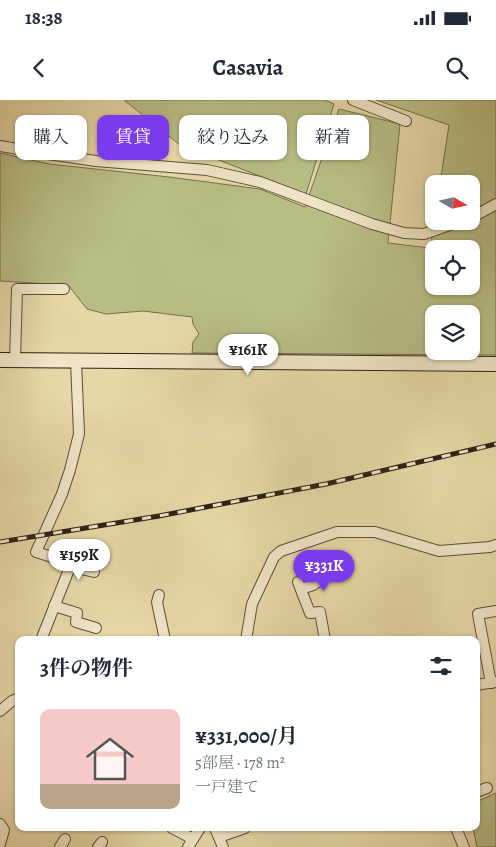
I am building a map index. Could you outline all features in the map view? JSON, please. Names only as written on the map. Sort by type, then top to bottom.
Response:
[{"type":"street","points":[[353,100],[406,120]]},
{"type":"street","points":[[0,146],[96,161],[207,170],[260,182],[372,224],[404,233],[424,234],[435,230]]},
{"type":"street","points":[[480,213],[496,204]]},
{"type":"street","points":[[15,360],[17,289],[64,290]]},
{"type":"street","points":[[0,360],[496,364]]},
{"type":"street","points":[[76,361],[79,434],[62,494],[36,552],[68,562],[70,566],[94,572]]},
{"type":"street","points":[[247,636],[252,604],[274,557],[281,551],[337,532],[375,532],[439,551],[496,545]]},
{"type":"street","points":[[42,636],[70,566]]},
{"type":"street","points":[[324,636],[320,612],[310,613],[300,585],[312,585],[334,571]]},
{"type":"street","points":[[159,595],[157,602],[164,636]]},
{"type":"street","points":[[54,606],[77,613],[76,622],[96,628]]},
{"type":"street","points":[[480,685],[493,683],[478,614],[496,611]]},
{"type":"street","points":[[0,711],[15,700]]},
{"type":"street","points":[[480,790],[486,788]]},
{"type":"street","points":[[0,824],[4,830],[0,844]]},
{"type":"street","points":[[176,831],[190,843],[198,831]]},
{"type":"street","points":[[219,837],[236,831]]},
{"type":"street","points":[[457,831],[464,847]]},
{"type":"green space","points":[[124,100],[325,100],[334,104],[331,115],[297,115],[297,160],[317,160],[306,194],[219,160],[287,160],[287,115],[179,115],[179,144],[169,136],[169,115],[143,115]]},
{"type":"green space","points":[[376,100],[496,100],[496,355],[480,355],[480,305],[425,305],[425,355],[192,353],[193,342],[199,334],[193,324],[192,317],[143,311],[106,314],[87,309],[68,285],[0,281],[0,153],[15,156],[15,160],[31,160],[49,164],[260,189],[305,207],[321,160],[369,160],[369,116],[400,124],[388,243],[425,247],[425,295],[480,295],[480,240],[431,240],[433,230],[480,230],[480,175],[441,175],[449,125]]},
{"type":"green space","points":[[339,109],[363,115],[337,115]]},
{"type":"green space","points":[[496,793],[496,847],[477,847],[474,831],[480,831],[480,800]]},
{"type":"railway","points":[[0,542],[159,516],[326,484],[496,444]]}]
